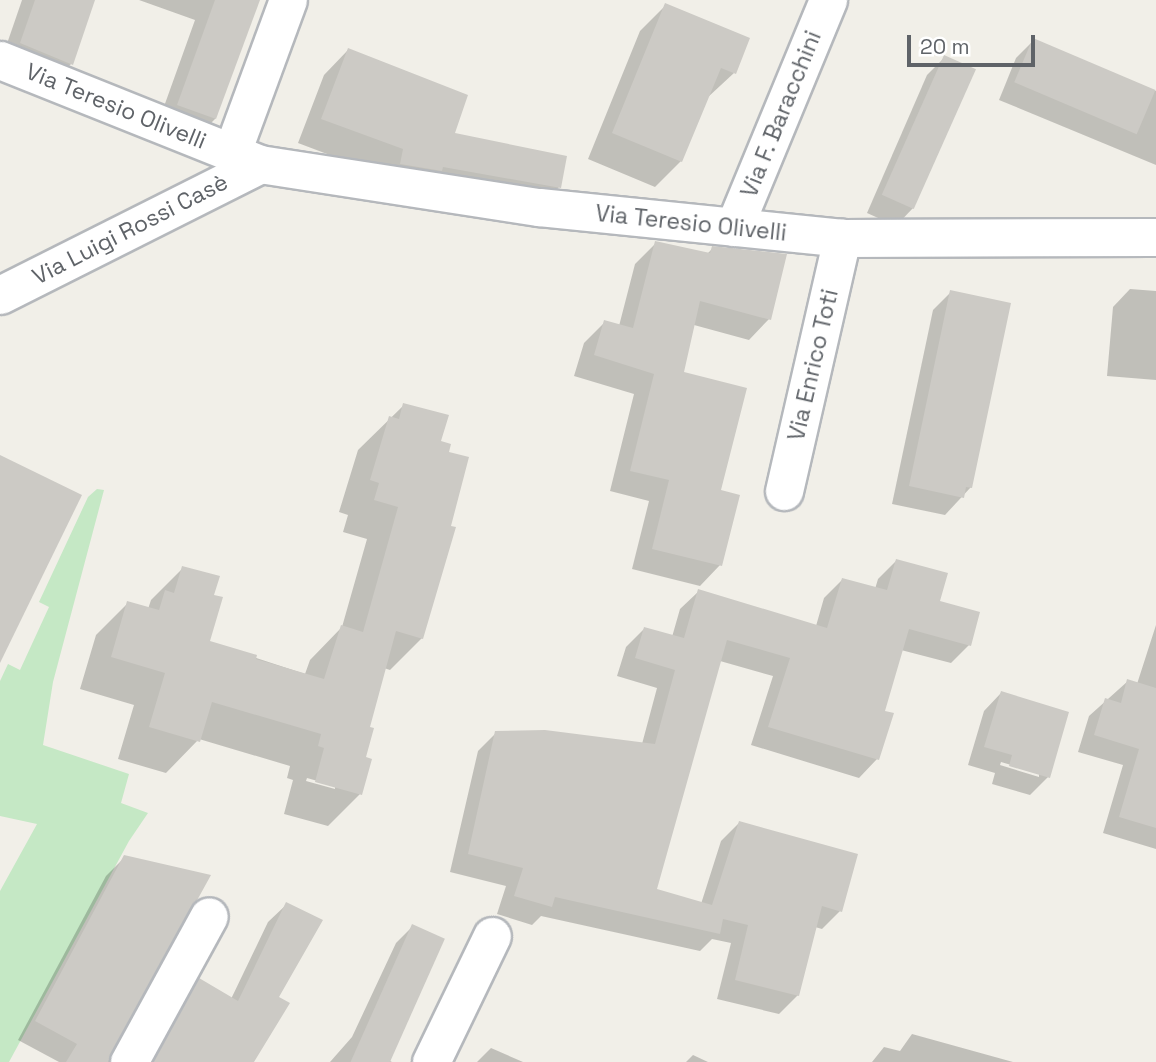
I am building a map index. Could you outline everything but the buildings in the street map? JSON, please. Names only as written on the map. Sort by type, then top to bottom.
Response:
[{"type":"street","name":"Via Teresio Olivelli","points":[[246,158],[288,0]]},
{"type":"street","name":"Via F. Baracchini","points":[[734,227],[828,0]]},
{"type":"street","name":"Via Teresio Olivelli","points":[[0,60],[246,158],[539,208],[842,238],[1156,237]]},
{"type":"street","name":"Via Luigi Rossi Casè","points":[[0,295],[246,158]]},
{"type":"street","name":"Via Enrico Toti","points":[[785,491],[842,238]]},
{"type":"street","points":[[129,1062],[209,916]]},
{"type":"street","points":[[431,1062],[492,936]]},
{"type":"green space","points":[[97,489],[104,490],[53,682],[43,745],[129,774],[121,803],[148,813],[129,841],[9,1062],[0,1062],[0,891],[37,824],[0,816],[0,681],[8,664],[20,670],[49,607],[39,602],[88,497]]}]
